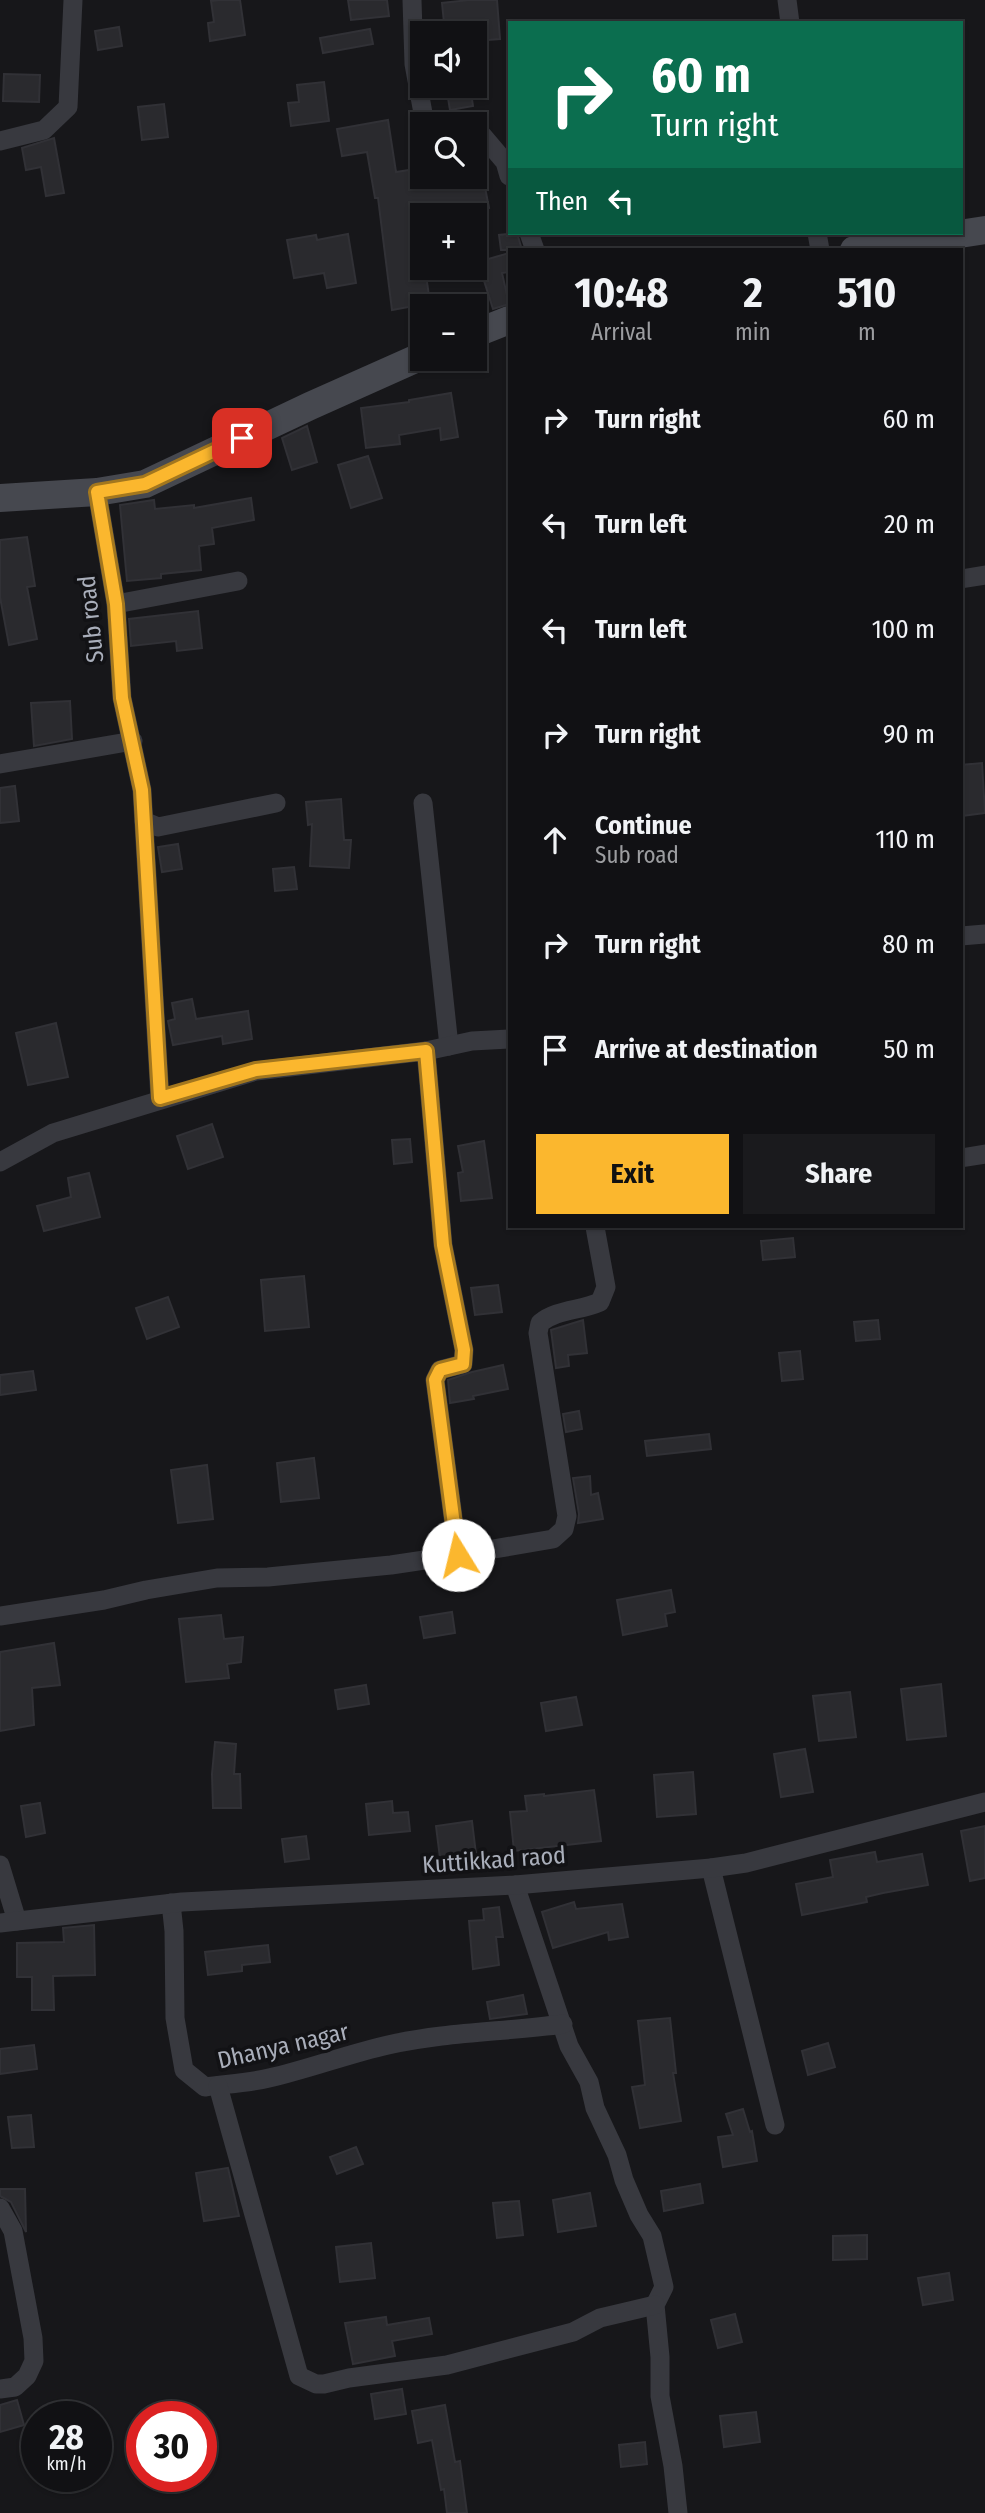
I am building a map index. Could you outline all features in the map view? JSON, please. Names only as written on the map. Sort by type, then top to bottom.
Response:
[{"type":"main road","points":[[963,233],[985,230]]},
{"type":"main road","points":[[867,248],[952,235]]},
{"type":"main road","points":[[487,329],[508,320]]},
{"type":"main road","points":[[0,498],[97,492],[145,484],[321,400],[410,361]]},
{"type":"street","points":[[0,141],[44,130],[68,107],[73,0]]},
{"type":"street","points":[[412,0],[414,64],[423,112]]},
{"type":"street","points":[[787,0],[790,21]]},
{"type":"street","points":[[487,141],[505,162],[508,172]]},
{"type":"street","name":"Sub road","points":[[97,492],[116,604],[122,698],[142,790],[160,1098]]},
{"type":"street","points":[[963,579],[985,575]]},
{"type":"street","points":[[116,604],[238,581]]},
{"type":"street","points":[[0,764],[133,741]]},
{"type":"street","points":[[144,821],[158,827],[276,803]]},
{"type":"street","points":[[423,803],[449,1046]]},
{"type":"street","points":[[963,936],[985,934]]},
{"type":"street","points":[[0,1162],[53,1133],[256,1070],[426,1051],[472,1041],[508,1039]]},
{"type":"street","points":[[426,1051],[443,1245],[464,1350],[463,1364],[440,1370],[435,1380],[458,1555]]},
{"type":"street","points":[[963,1158],[985,1154]]},
{"type":"street","points":[[0,1616],[104,1600],[217,1578],[268,1577],[391,1565],[553,1539],[564,1529],[567,1516],[538,1333],[540,1322],[550,1315],[600,1302],[606,1287],[595,1228]]},
{"type":"street","name":"Kuttikkad raod","points":[[8,1922],[171,1903],[515,1885],[711,1868],[746,1863],[985,1802]]},
{"type":"street","points":[[0,1865],[8,1922]]},
{"type":"street","points":[[711,1868],[775,2125]]},
{"type":"street","points":[[515,1885],[569,2046],[589,2082],[595,2108],[617,2155],[624,2180],[639,2216],[652,2236],[664,2287],[655,2305],[660,2357],[660,2396],[673,2466],[678,2513]]},
{"type":"street","name":"Dhanya nagar","points":[[171,1903],[174,1931],[174,2018],[184,2070],[205,2087],[266,2079],[386,2046],[439,2036],[563,2024]]},
{"type":"street","points":[[218,2086],[299,2376],[316,2384],[324,2384],[349,2378],[447,2365],[573,2332],[600,2318],[655,2305]]},
{"type":"street","points":[[0,2208],[13,2231],[33,2338],[34,2361],[27,2376],[15,2387],[0,2389]]},
{"type":"building","points":[[240,0],[245,35],[210,41],[208,23],[214,22],[211,1]]},
{"type":"building","points":[[348,0],[387,0],[389,16],[351,20]]},
{"type":"building","points":[[497,0],[500,39],[487,40],[487,21],[444,21],[442,3]]},
{"type":"building","points":[[119,27],[122,46],[98,50],[95,31]]},
{"type":"building","points":[[370,29],[373,44],[323,53],[320,38]]},
{"type":"building","points":[[4,74],[40,75],[39,102],[3,101]]},
{"type":"building","points":[[324,82],[329,121],[291,126],[288,103],[299,102],[297,85]]},
{"type":"building","points":[[448,98],[472,98],[473,106],[450,110]]},
{"type":"building","points":[[164,104],[168,137],[142,140],[138,107]]},
{"type":"building","points":[[388,120],[396,172],[410,170],[410,189],[485,189],[489,208],[487,203],[410,203],[410,280],[427,280],[429,294],[410,294],[410,307],[392,310],[378,198],[375,198],[367,152],[342,156],[337,129]]},
{"type":"building","points":[[54,138],[64,193],[46,196],[41,167],[26,170],[22,148]]},
{"type":"building","points":[[348,234],[356,283],[327,288],[324,273],[294,278],[287,240],[316,235],[317,240]]},
{"type":"building","points":[[499,235],[518,235],[521,248],[501,250]]},
{"type":"building","points":[[508,253],[508,272],[502,273],[508,304],[493,309],[484,280],[487,280],[487,259]]},
{"type":"building","points":[[451,393],[458,437],[441,440],[440,428],[399,435],[400,444],[366,448],[361,408]]},
{"type":"building","points":[[307,426],[317,462],[292,470],[282,438]]},
{"type":"building","points":[[368,456],[382,498],[351,508],[338,465]]},
{"type":"building","points":[[251,498],[254,520],[212,528],[214,544],[199,546],[201,570],[127,581],[120,505],[154,500],[155,509],[194,505],[194,508]]},
{"type":"building","points":[[27,537],[35,586],[27,587],[37,639],[9,645],[0,597],[0,540]]},
{"type":"building","points":[[198,611],[202,648],[177,651],[176,641],[131,646],[129,619]]},
{"type":"building","points":[[70,701],[72,739],[34,746],[31,703]]},
{"type":"building","points":[[982,763],[985,813],[963,816],[963,765]]},
{"type":"building","points":[[15,786],[19,821],[0,823],[0,788]]},
{"type":"building","points":[[341,799],[344,840],[351,840],[349,868],[310,866],[312,824],[308,825],[306,802]]},
{"type":"building","points":[[178,844],[182,869],[162,872],[158,847]]},
{"type":"building","points":[[294,867],[297,889],[275,891],[273,869]]},
{"type":"building","points":[[192,999],[196,1019],[248,1011],[252,1039],[223,1044],[222,1036],[173,1045],[168,1021],[175,1019],[172,1003]]},
{"type":"building","points":[[56,1023],[68,1077],[28,1085],[16,1033]]},
{"type":"building","points":[[212,1124],[223,1157],[188,1169],[177,1136]]},
{"type":"building","points":[[410,1139],[412,1162],[394,1164],[392,1140]]},
{"type":"building","points":[[484,1141],[492,1198],[461,1201],[458,1173],[463,1172],[458,1146]]},
{"type":"building","points":[[89,1173],[100,1217],[44,1231],[37,1206],[71,1197],[68,1178]]},
{"type":"building","points":[[793,1238],[795,1257],[763,1260],[761,1241]]},
{"type":"building","points":[[304,1276],[309,1327],[265,1331],[261,1280]]},
{"type":"building","points":[[498,1285],[502,1312],[475,1315],[471,1288]]},
{"type":"building","points":[[168,1297],[179,1327],[147,1339],[136,1308]]},
{"type":"building","points":[[583,1320],[587,1353],[568,1355],[569,1366],[556,1368],[551,1330]]},
{"type":"building","points":[[878,1320],[880,1339],[856,1341],[854,1322]]},
{"type":"building","points":[[800,1351],[803,1379],[782,1381],[779,1353]]},
{"type":"building","points":[[503,1365],[508,1389],[450,1403],[448,1380]]},
{"type":"building","points":[[33,1371],[36,1390],[0,1395],[0,1375]]},
{"type":"building","points":[[579,1411],[582,1429],[566,1432],[563,1414]]},
{"type":"building","points":[[709,1434],[711,1449],[647,1456],[645,1441]]},
{"type":"building","points":[[314,1458],[319,1498],[281,1502],[277,1463]]},
{"type":"building","points":[[207,1465],[213,1519],[178,1523],[171,1470]]},
{"type":"building","points":[[590,1476],[591,1495],[598,1493],[603,1519],[578,1523],[573,1478]]},
{"type":"building","points":[[671,1590],[675,1612],[665,1614],[667,1626],[623,1635],[617,1600]]},
{"type":"building","points":[[452,1612],[455,1633],[424,1638],[420,1617]]},
{"type":"building","points":[[221,1615],[224,1639],[243,1637],[241,1662],[227,1664],[229,1678],[186,1682],[179,1619]]},
{"type":"building","points":[[54,1643],[60,1685],[32,1688],[34,1725],[0,1731],[0,1652]]},
{"type":"building","points":[[941,1684],[946,1736],[907,1740],[901,1689]]},
{"type":"building","points":[[366,1685],[369,1704],[338,1709],[335,1690]]},
{"type":"building","points":[[850,1692],[856,1737],[819,1741],[813,1696]]},
{"type":"building","points":[[576,1697],[582,1725],[546,1731],[541,1703]]},
{"type":"building","points":[[215,1742],[236,1744],[234,1774],[240,1774],[241,1808],[213,1808]]},
{"type":"building","points":[[805,1749],[813,1792],[781,1797],[774,1754]]},
{"type":"building","points":[[693,1772],[696,1814],[657,1817],[654,1775]]},
{"type":"building","points":[[594,1790],[601,1841],[514,1851],[510,1812],[527,1811],[525,1796]]},
{"type":"building","points":[[392,1801],[393,1813],[408,1812],[410,1831],[369,1835],[366,1804]]},
{"type":"building","points":[[40,1803],[45,1833],[26,1837],[21,1806]]},
{"type":"building","points":[[472,1821],[476,1854],[440,1858],[436,1826]]},
{"type":"building","points":[[985,1826],[985,1878],[970,1881],[961,1831]]},
{"type":"building","points":[[306,1836],[309,1859],[285,1862],[282,1839]]},
{"type":"building","points":[[875,1852],[877,1862],[922,1854],[928,1885],[866,1897],[867,1902],[802,1915],[796,1884],[833,1877],[830,1860]]},
{"type":"building","points":[[574,1902],[576,1909],[622,1904],[628,1937],[609,1940],[608,1932],[553,1948],[542,1912]]},
{"type":"building","points":[[499,1907],[503,1937],[496,1937],[499,1965],[473,1969],[469,1921],[484,1920],[483,1909]]},
{"type":"building","points":[[94,1925],[95,1975],[53,1976],[54,2010],[32,2010],[32,1977],[17,1977],[17,1943],[64,1942],[63,1928]]},
{"type":"building","points":[[268,1945],[270,1962],[242,1965],[242,1971],[208,1975],[205,1952]]},
{"type":"building","points":[[523,1995],[527,2014],[490,2019],[487,2002]]},
{"type":"building","points":[[670,2018],[676,2073],[673,2073],[681,2121],[640,2128],[632,2087],[645,2085],[638,2021]]},
{"type":"building","points":[[828,2043],[835,2067],[808,2075],[802,2051]]},
{"type":"building","points":[[34,2045],[37,2069],[0,2074],[0,2049]]},
{"type":"building","points":[[743,2109],[750,2132],[752,2131],[757,2161],[723,2167],[718,2137],[733,2135],[726,2114]]},
{"type":"building","points":[[31,2115],[34,2147],[12,2148],[8,2117]]},
{"type":"building","points":[[356,2147],[363,2164],[337,2174],[330,2157]]},
{"type":"building","points":[[228,2168],[239,2216],[204,2221],[196,2173]]},
{"type":"building","points":[[700,2184],[703,2203],[664,2211],[661,2191]]},
{"type":"building","points":[[0,2189],[25,2189],[26,2232],[11,2202],[0,2196]]},
{"type":"building","points":[[590,2193],[596,2226],[558,2232],[553,2200]]},
{"type":"building","points":[[519,2201],[523,2235],[497,2238],[493,2203]]},
{"type":"building","points":[[867,2235],[867,2259],[833,2260],[833,2236]]},
{"type":"building","points":[[371,2243],[375,2278],[340,2282],[336,2247]]},
{"type":"building","points":[[949,2273],[953,2300],[923,2305],[918,2278]]},
{"type":"building","points":[[735,2314],[742,2342],[718,2348],[711,2320]]},
{"type":"building","points":[[386,2317],[387,2325],[429,2318],[432,2334],[392,2341],[395,2356],[353,2364],[345,2323]]},
{"type":"building","points":[[402,2389],[406,2414],[375,2419],[371,2394]]},
{"type":"building","points":[[17,2400],[21,2426],[0,2432],[0,2405]]},
{"type":"building","points":[[445,2405],[455,2462],[460,2461],[467,2513],[447,2513],[432,2440],[418,2443],[412,2411]]},
{"type":"building","points":[[756,2412],[760,2442],[724,2447],[720,2416]]},
{"type":"building","points":[[645,2442],[647,2464],[621,2467],[619,2445]]},
{"type":"route","points":[[242,438],[145,484],[97,492],[116,604],[122,698],[142,790],[160,1098],[256,1070],[426,1051],[443,1245],[464,1350],[463,1364],[440,1370],[435,1380],[458,1555]]}]
